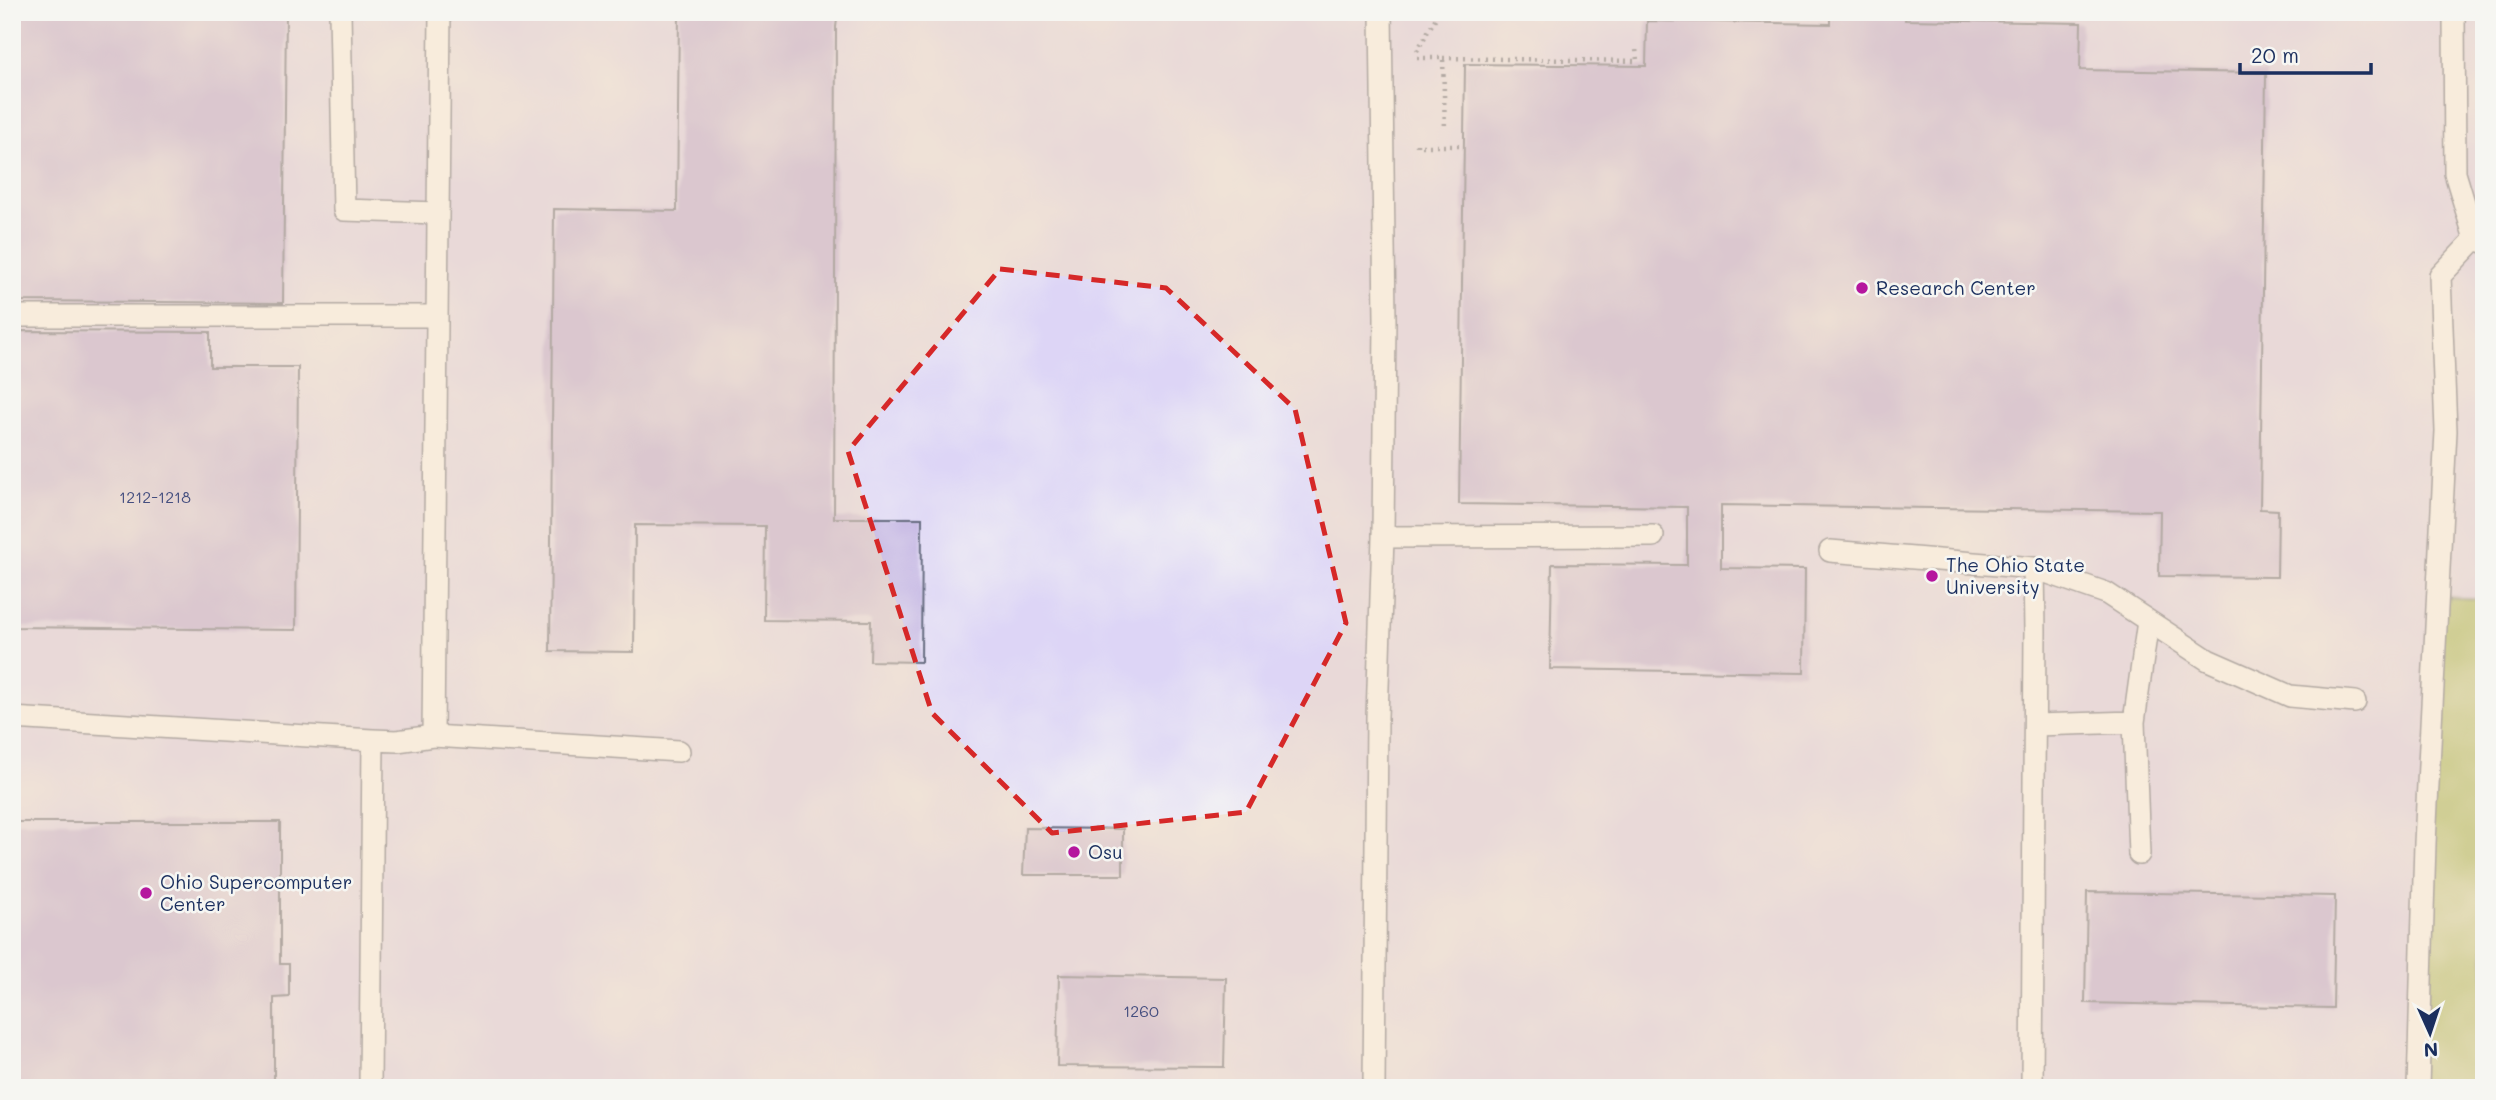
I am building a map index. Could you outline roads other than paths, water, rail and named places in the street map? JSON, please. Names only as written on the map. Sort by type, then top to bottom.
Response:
[{"type":"lane","points":[[340,12],[344,210],[438,213]]},
{"type":"lane","points":[[433,736],[440,12]]},
{"type":"lane","points":[[1374,1088],[1377,717],[1383,537],[1385,306],[1381,12]]},
{"type":"lane","points":[[2418,1088],[2426,843],[2446,431],[2440,275],[2479,241],[2455,173],[2454,12]]},
{"type":"lane","points":[[12,316],[437,316]]},
{"type":"lane","points":[[1383,537],[1653,536]]},
{"type":"lane","points":[[1830,551],[2034,568],[2106,593],[2208,660],[2290,696],[2355,702]]},
{"type":"lane","points":[[2032,1088],[2034,568]]},
{"type":"lane","points":[[2139,854],[2134,722],[2148,621]]},
{"type":"lane","points":[[12,718],[373,740],[397,741],[433,736],[679,751]]},
{"type":"lane","points":[[2035,725],[2134,722]]},
{"type":"lane","points":[[370,1086],[373,740]]},
{"type":"place","name":"Research Center","points":[[1862,288]]},
{"type":"place","name":"The Ohio State University","points":[[1932,576]]},
{"type":"place","name":"Osu","points":[[1074,852]]},
{"type":"place","name":"Ohio Supercomputer Center","points":[[146,893]]}]
